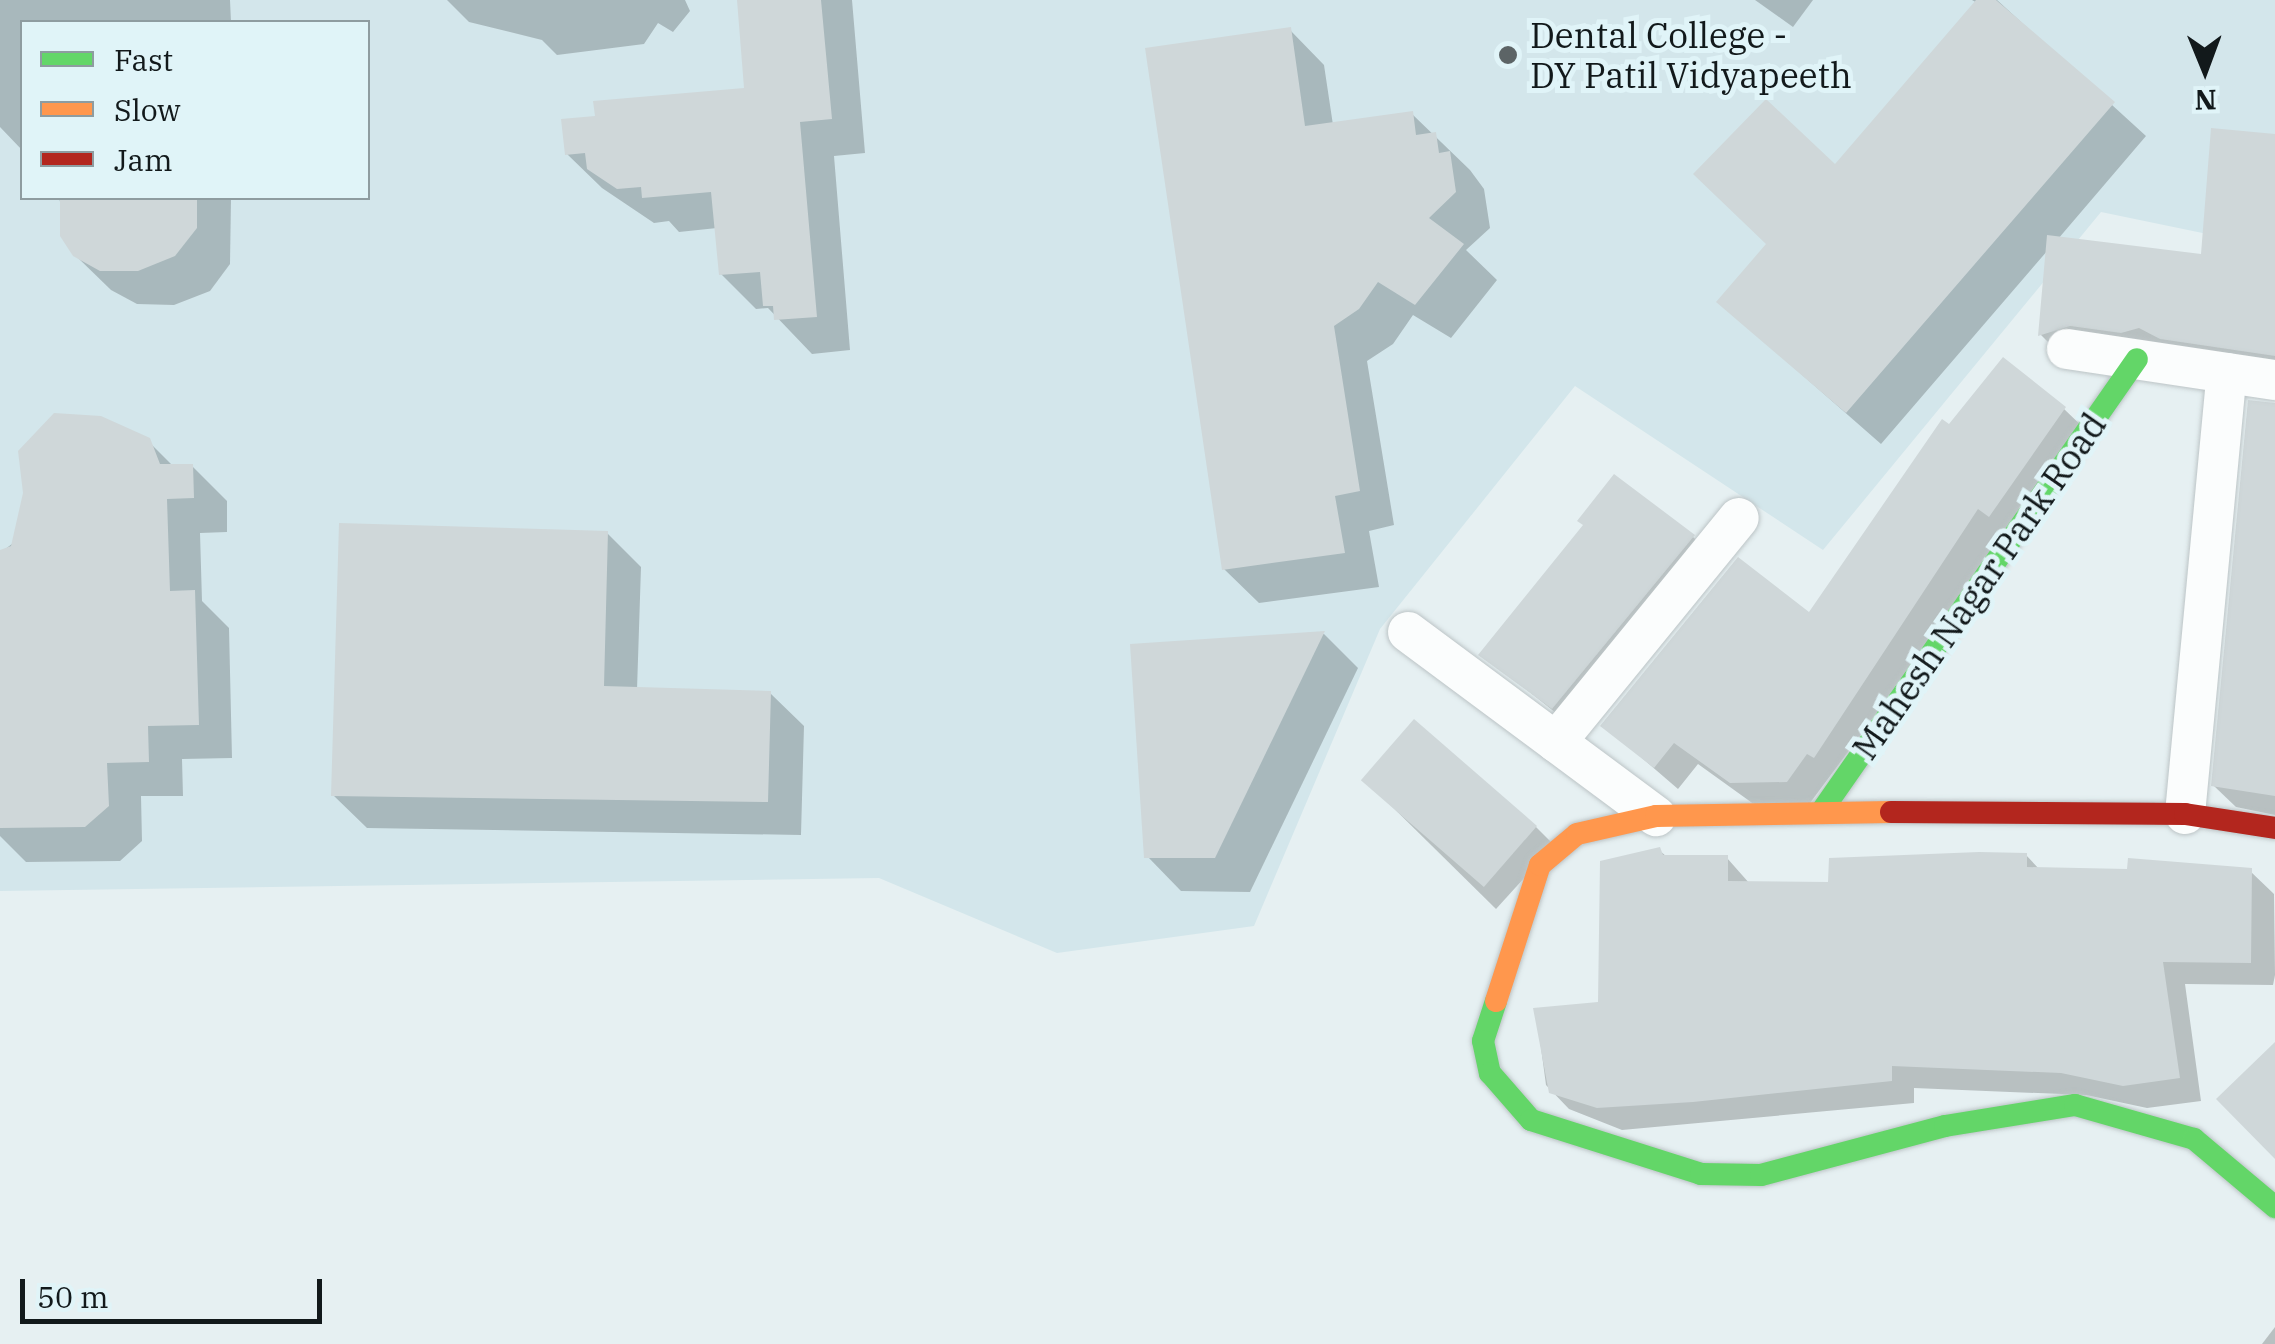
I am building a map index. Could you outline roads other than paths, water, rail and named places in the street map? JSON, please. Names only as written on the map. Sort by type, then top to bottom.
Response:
[{"type":"street","points":[[2068,349],[2275,380]]},
{"type":"street","name":"Mahesh Nagar Park Road","points":[[1821,812],[2137,360]]},
{"type":"street","points":[[2185,814],[2228,372]]},
{"type":"street","points":[[1556,742],[1739,518]]},
{"type":"street","points":[[1408,632],[1656,816]]},
{"type":"street","name":"Mahesh Nagar Park Road","points":[[2275,828],[2185,814],[1821,812],[1656,816],[1577,834],[1540,865],[1483,1041],[1490,1074],[1532,1120],[1701,1174],[1761,1175],[1945,1126],[2076,1105],[2194,1139],[2275,1207]]},
{"type":"place","name":"Dental College - DY Patil Vidyapeeth","points":[[1508,55]]}]
